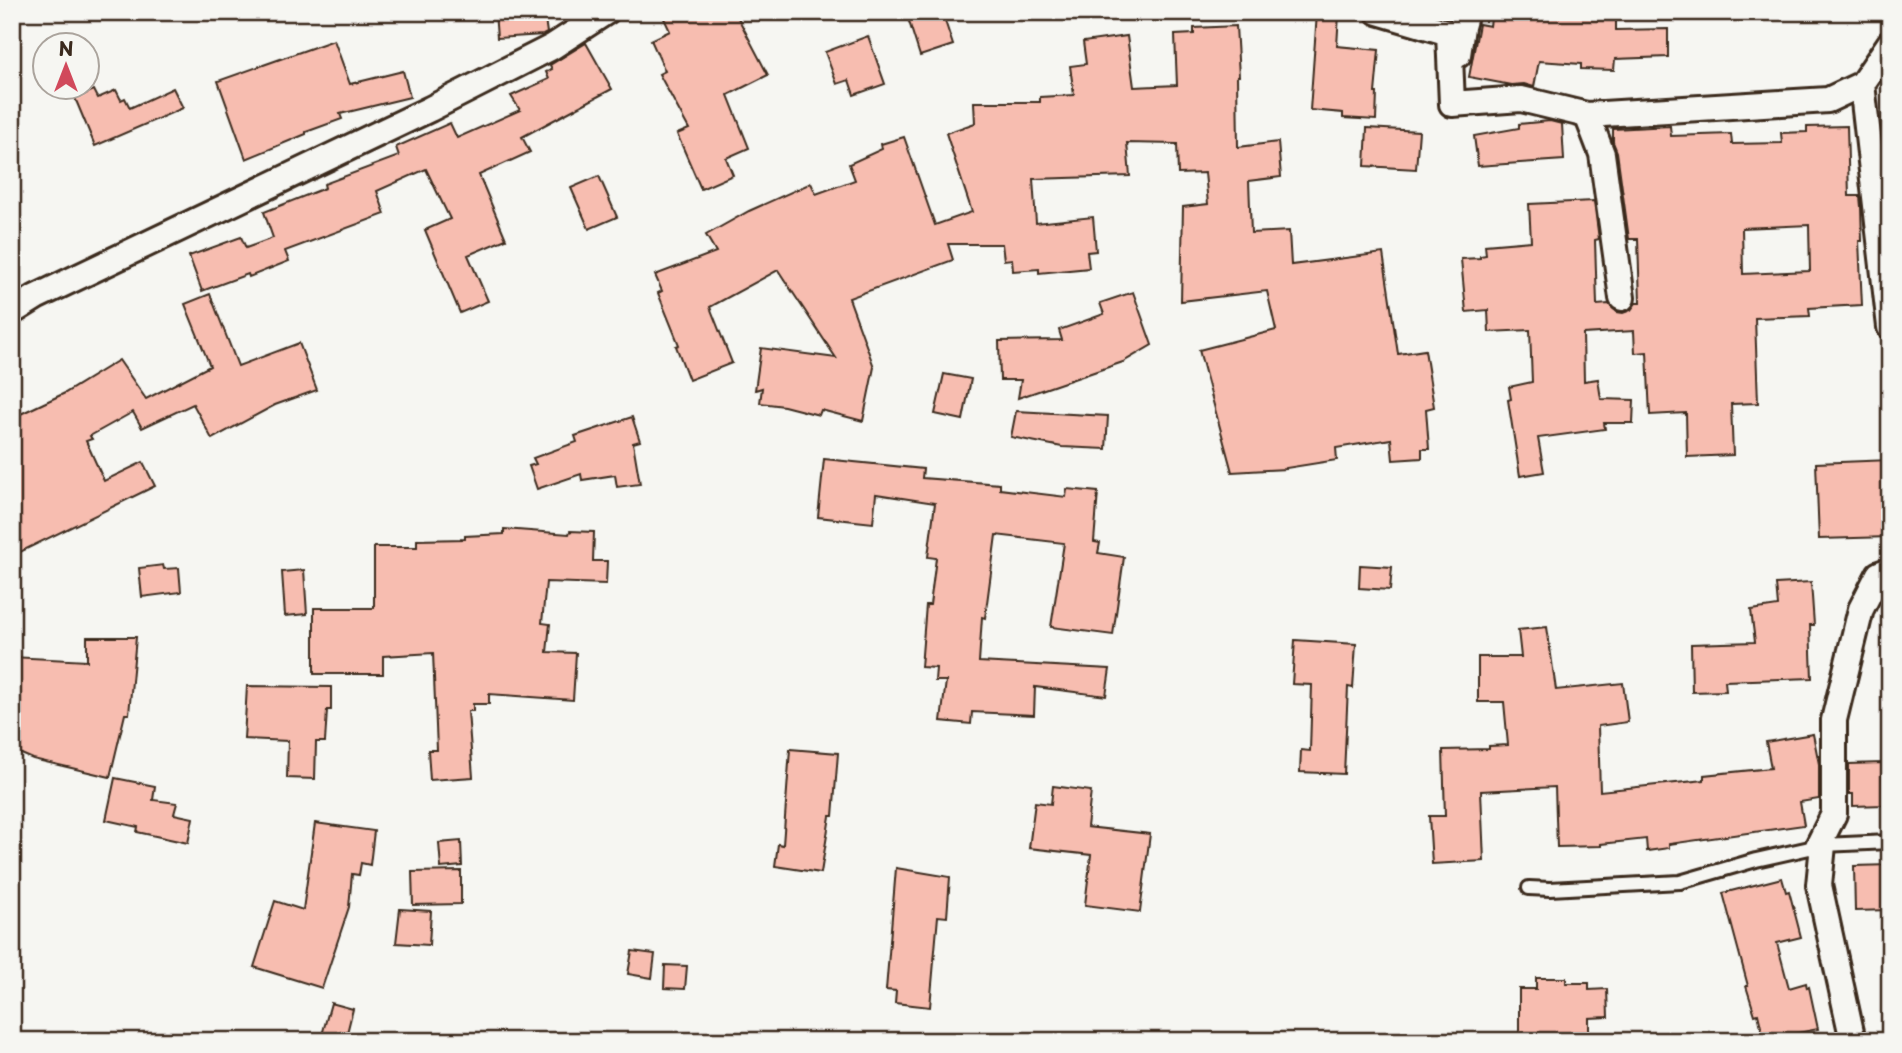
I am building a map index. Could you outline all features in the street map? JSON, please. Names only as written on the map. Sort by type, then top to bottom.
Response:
[{"type":"street","points":[[12,312],[36,297],[430,109],[552,47],[606,12]]},
{"type":"street","points":[[1378,12],[1449,33],[1452,104]]},
{"type":"street","points":[[1452,104],[1466,12]]},
{"type":"street","points":[[1452,104],[1521,99],[1587,116],[1828,100],[1862,85],[1890,43]]},
{"type":"street","points":[[1862,85],[1890,327]]},
{"type":"street","points":[[1587,116],[1602,154],[1622,298]]},
{"type":"street","points":[[1853,1041],[1819,885],[1821,845],[1834,814],[1834,720],[1861,609],[1879,574],[1890,570]]},
{"type":"lane","points":[[1528,888],[1680,882],[1821,845],[1890,842]]},
{"type":"building","points":[[495,12],[544,12],[547,33],[497,38]]},
{"type":"building","points":[[661,12],[735,12],[768,75],[728,95],[749,148],[726,158],[733,175],[701,189],[677,134],[689,129],[659,74],[665,71],[651,40],[670,31]]},
{"type":"building","points":[[906,12],[942,12],[953,45],[920,56]]},
{"type":"building","points":[[1492,12],[1616,12],[1616,30],[1668,29],[1668,57],[1615,59],[1614,70],[1581,69],[1581,64],[1539,61],[1534,87],[1469,77],[1479,24],[1490,26]]},
{"type":"building","points":[[1317,13],[1339,14],[1337,46],[1379,50],[1375,93],[1376,120],[1343,118],[1343,113],[1310,110]]},
{"type":"building","points":[[1236,26],[1239,76],[1238,147],[1278,142],[1281,177],[1249,181],[1251,233],[1289,231],[1291,265],[1383,253],[1398,354],[1425,350],[1434,407],[1426,409],[1429,449],[1422,449],[1422,458],[1393,460],[1391,439],[1336,448],[1337,460],[1286,469],[1232,472],[1199,350],[1276,330],[1267,291],[1181,301],[1183,207],[1208,204],[1205,173],[1178,174],[1177,144],[1127,143],[1130,176],[1033,179],[1036,223],[1093,217],[1096,251],[1087,252],[1089,268],[1039,273],[1039,269],[1013,271],[1012,259],[1004,260],[1002,244],[948,244],[953,260],[849,298],[874,367],[863,421],[821,410],[819,415],[760,403],[762,388],[755,390],[761,348],[836,358],[778,270],[710,307],[732,363],[689,380],[676,346],[679,345],[658,293],[662,291],[655,275],[716,252],[706,235],[749,211],[811,183],[816,194],[855,180],[849,164],[882,149],[881,144],[904,137],[935,225],[972,212],[946,133],[975,123],[974,102],[1040,102],[1040,97],[1074,95],[1070,66],[1086,64],[1083,42],[1127,36],[1134,87],[1177,85],[1175,35],[1194,34],[1194,28]]},
{"type":"building","points":[[868,36],[885,84],[854,95],[849,80],[837,84],[825,52]]},
{"type":"building","points":[[334,40],[350,84],[403,71],[410,97],[340,114],[342,119],[246,159],[218,81]]},
{"type":"building","points":[[586,43],[612,89],[522,137],[530,152],[479,175],[506,239],[468,255],[488,301],[460,313],[425,230],[450,219],[426,169],[377,191],[385,214],[285,251],[289,261],[202,291],[189,256],[241,237],[246,248],[273,238],[264,212],[325,188],[324,184],[399,156],[396,147],[450,123],[457,138],[520,110],[511,96],[549,79],[546,72],[552,69],[550,65]]},
{"type":"building","points":[[173,88],[183,108],[95,146],[77,102],[102,102],[102,96],[116,90],[121,100],[125,98],[130,108]]},
{"type":"building","points":[[1550,121],[1562,124],[1564,160],[1478,166],[1474,136],[1519,128],[1519,124]]},
{"type":"building","points":[[1670,126],[1671,136],[1731,134],[1732,144],[1782,143],[1781,133],[1807,132],[1807,127],[1847,126],[1849,196],[1860,196],[1861,207],[1862,241],[1859,241],[1862,305],[1809,308],[1810,316],[1755,318],[1758,403],[1731,404],[1733,455],[1687,457],[1686,413],[1650,415],[1647,352],[1635,353],[1634,331],[1583,334],[1584,381],[1598,379],[1601,399],[1634,400],[1633,423],[1604,423],[1605,429],[1538,438],[1544,472],[1520,476],[1508,400],[1511,399],[1509,387],[1532,382],[1530,330],[1489,332],[1488,310],[1466,312],[1461,259],[1486,255],[1485,245],[1531,241],[1529,204],[1594,201],[1599,239],[1595,240],[1597,305],[1609,304],[1617,312],[1623,313],[1640,303],[1638,239],[1629,239],[1613,129]],"holes":[[[1809,225],[1810,271],[1743,274],[1742,228]]]},
{"type":"building","points":[[1367,128],[1419,131],[1416,169],[1365,166]]},
{"type":"building","points":[[599,176],[617,217],[589,229],[571,188]]},
{"type":"building","points":[[1133,292],[1152,345],[1123,362],[1018,398],[1021,380],[1000,380],[999,341],[1062,340],[1059,330],[1104,314],[1100,303]]},
{"type":"building","points":[[210,294],[238,366],[299,343],[317,390],[275,405],[212,439],[193,404],[142,428],[133,412],[90,436],[92,439],[86,441],[104,481],[143,462],[155,486],[12,556],[12,418],[65,393],[119,360],[146,399],[210,366],[185,304]]},
{"type":"building","points":[[944,374],[971,379],[963,420],[935,414]]},
{"type":"building","points":[[1016,411],[1108,416],[1106,449],[1062,447],[1011,437]]},
{"type":"building","points":[[632,417],[640,441],[633,443],[640,484],[617,487],[615,475],[582,480],[581,474],[537,489],[529,466],[536,464],[533,458],[577,442],[575,436]]},
{"type":"building","points":[[824,459],[923,469],[922,478],[1000,484],[1000,489],[1066,497],[1067,489],[1098,492],[1094,542],[1100,543],[1098,553],[1124,557],[1113,635],[1051,627],[1064,543],[996,535],[985,618],[982,617],[979,662],[1110,669],[1106,696],[1035,687],[1034,715],[972,712],[971,724],[941,721],[946,681],[935,681],[936,668],[921,667],[926,605],[930,605],[936,558],[928,557],[935,503],[876,494],[873,523],[818,517]]},
{"type":"building","points":[[1890,460],[1890,537],[1819,539],[1816,463]]},
{"type":"building","points":[[504,529],[569,534],[570,531],[594,532],[593,561],[607,561],[606,584],[546,582],[542,623],[550,624],[547,652],[576,653],[573,700],[489,694],[489,704],[473,704],[473,711],[468,711],[473,777],[430,780],[428,750],[437,750],[433,653],[383,656],[383,674],[314,674],[314,608],[374,608],[374,547],[417,547],[417,540],[465,539],[465,536],[504,534]]},
{"type":"building","points":[[163,565],[164,569],[179,568],[181,592],[142,597],[139,568]]},
{"type":"building","points":[[1360,565],[1392,567],[1390,590],[1359,588]]},
{"type":"building","points":[[304,570],[307,614],[285,616],[282,572]]},
{"type":"building","points":[[1811,582],[1814,625],[1810,625],[1812,678],[1725,681],[1726,691],[1692,692],[1691,644],[1755,642],[1751,610],[1778,606],[1776,584]]},
{"type":"building","points":[[1547,627],[1556,690],[1623,683],[1628,722],[1598,726],[1600,791],[1704,780],[1704,775],[1771,768],[1766,742],[1813,734],[1819,764],[1819,799],[1800,802],[1804,825],[1669,844],[1669,848],[1647,851],[1646,839],[1601,846],[1557,847],[1555,787],[1481,791],[1484,861],[1432,864],[1429,816],[1445,816],[1443,750],[1489,749],[1489,746],[1508,745],[1504,702],[1478,702],[1478,657],[1521,657],[1518,630]]},
{"type":"building","points":[[87,637],[136,637],[129,714],[125,714],[110,777],[33,759],[12,750],[12,657],[87,661]]},
{"type":"building","points":[[1295,640],[1356,644],[1353,688],[1348,687],[1344,774],[1300,772],[1301,750],[1310,751],[1312,685],[1292,684]]},
{"type":"building","points":[[247,686],[331,687],[331,710],[327,710],[325,742],[316,742],[315,779],[287,778],[288,741],[244,739]]},
{"type":"building","points":[[790,749],[838,753],[833,816],[830,816],[821,873],[775,866],[778,844],[783,845]]},
{"type":"building","points":[[1882,763],[1884,805],[1853,806],[1853,794],[1849,794],[1849,764]]},
{"type":"building","points":[[115,778],[155,786],[153,800],[177,803],[174,814],[193,818],[188,843],[137,832],[138,827],[106,820]]},
{"type":"building","points":[[1053,786],[1091,791],[1087,827],[1150,834],[1140,912],[1085,905],[1091,855],[1029,848],[1035,802],[1051,804]]},
{"type":"building","points":[[315,823],[374,831],[370,865],[361,863],[359,875],[352,874],[349,907],[322,988],[254,967],[275,901],[303,910]]},
{"type":"building","points":[[461,841],[462,866],[441,868],[439,843]]},
{"type":"building","points":[[1890,865],[1890,910],[1855,911],[1854,866]]},
{"type":"building","points":[[896,868],[950,877],[947,917],[938,916],[930,1007],[895,1003],[896,991],[886,990]]},
{"type":"building","points":[[461,871],[461,904],[413,905],[412,872]]},
{"type":"building","points":[[1782,878],[1786,892],[1789,891],[1801,937],[1777,943],[1789,988],[1806,983],[1807,988],[1809,987],[1818,1029],[1764,1040],[1758,1014],[1755,1015],[1746,986],[1723,893]]},
{"type":"building","points":[[400,909],[431,911],[429,945],[396,943]]},
{"type":"building","points":[[632,951],[655,954],[652,978],[628,974]]},
{"type":"building","points":[[665,965],[687,966],[685,989],[664,988]]},
{"type":"building","points":[[1536,978],[1566,978],[1566,983],[1589,983],[1589,990],[1607,989],[1608,1017],[1589,1018],[1589,1036],[1519,1036],[1519,989],[1536,989]]},
{"type":"building","points":[[331,1003],[353,1009],[345,1041],[322,1035]]}]
